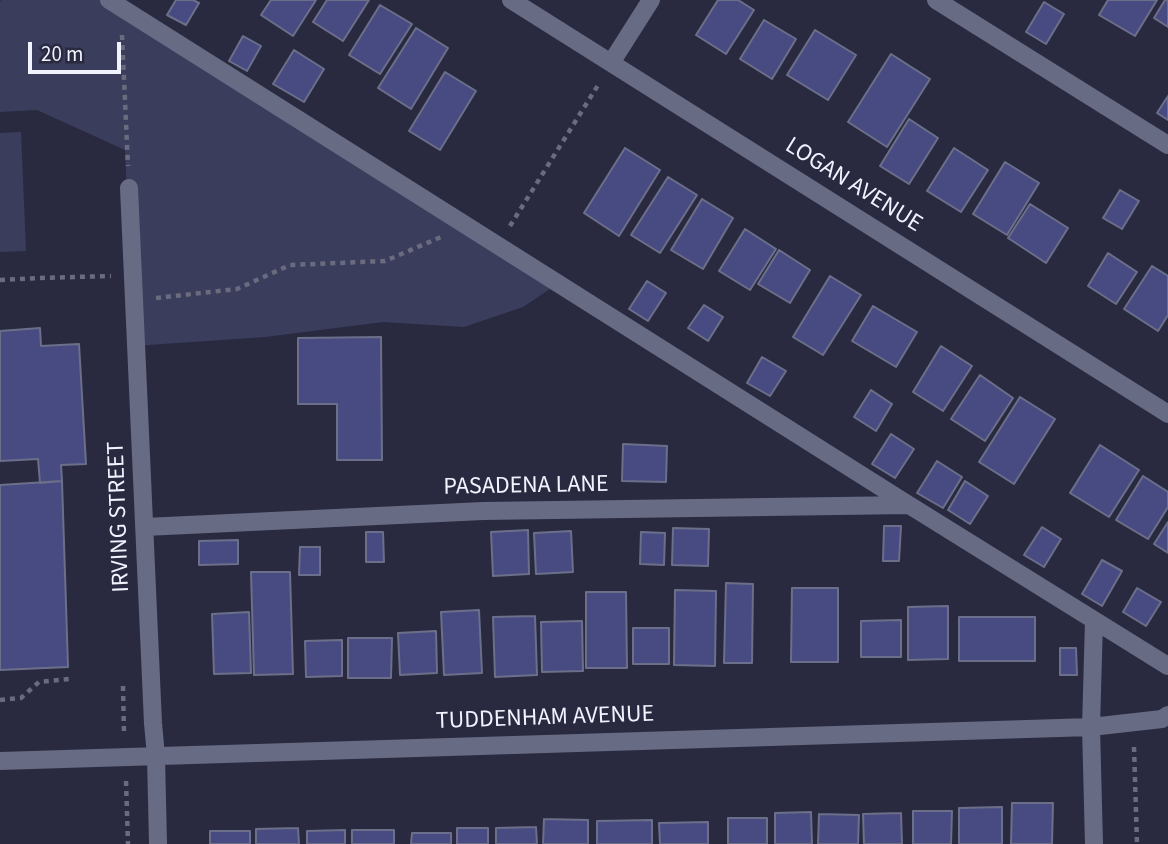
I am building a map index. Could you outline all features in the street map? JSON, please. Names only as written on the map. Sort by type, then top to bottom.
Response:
[{"type":"street","name":"LOGAN AVENUE","points":[[511,0],[1168,414]]},
{"type":"street","points":[[611,63],[651,0]]},
{"type":"street","points":[[936,0],[1168,145]]},
{"type":"street","points":[[115,4],[1168,666]]},
{"type":"street","name":"IRVING STREET","points":[[129,188],[158,844]]},
{"type":"street","name":"PASADENA LANE","points":[[145,527],[483,511],[909,505]]},
{"type":"street","points":[[1094,621],[1091,727],[1094,844]]},
{"type":"street","name":"TUDDENHAM AVENUE","points":[[0,761],[1091,727],[1162,719],[1168,715]]},
{"type":"path","points":[[115,4],[129,188]]},
{"type":"path","points":[[498,246],[611,63]]},
{"type":"path","points":[[135,301],[237,289],[290,265],[385,261],[468,227]]},
{"type":"path","points":[[0,280],[133,276]]},
{"type":"path","points":[[0,700],[22,698],[39,682],[69,680]]},
{"type":"path","points":[[1133,722],[1137,844]]},
{"type":"shaded area","points":[[1,0],[106,0],[556,285],[523,307],[464,327],[383,322],[265,337],[134,346],[125,150],[37,110],[0,112]]},
{"type":"shaded area","points":[[21,132],[26,251],[0,252],[0,133]]},
{"type":"building","points":[[176,0],[193,0],[199,3],[186,25],[167,15]]},
{"type":"building","points":[[271,0],[316,0],[293,36],[261,15]]},
{"type":"building","points":[[327,0],[369,0],[343,41],[313,22]]},
{"type":"building","points":[[718,0],[738,0],[754,10],[726,54],[696,35]]},
{"type":"building","points":[[1108,0],[1157,0],[1135,36],[1099,15]]},
{"type":"building","points":[[1165,0],[1168,0],[1168,27],[1154,18]]},
{"type":"building","points":[[1044,2],[1064,14],[1046,44],[1026,32]]},
{"type":"building","points":[[380,5],[412,24],[380,74],[349,55]]},
{"type":"building","points":[[764,20],[796,39],[772,79],[740,59]]},
{"type":"building","points":[[416,28],[448,48],[411,109],[378,88]]},
{"type":"building","points":[[815,30],[856,55],[828,100],[787,75]]},
{"type":"building","points":[[243,36],[261,46],[247,71],[229,61]]},
{"type":"building","points":[[294,50],[324,69],[304,102],[273,84]]},
{"type":"building","points":[[891,54],[930,79],[887,147],[848,122]]},
{"type":"building","points":[[445,72],[476,91],[440,150],[409,131]]},
{"type":"building","points":[[1168,96],[1168,120],[1157,113]]},
{"type":"building","points":[[909,119],[938,138],[909,184],[880,166]]},
{"type":"building","points":[[625,148],[660,170],[619,236],[584,213]]},
{"type":"building","points":[[954,148],[988,170],[961,212],[927,191]]},
{"type":"building","points":[[1005,162],[1039,183],[1007,235],[973,214]]},
{"type":"building","points":[[668,177],[697,195],[660,253],[631,235]]},
{"type":"building","points":[[1120,190],[1139,201],[1122,229],[1103,218]]},
{"type":"building","points":[[702,199],[733,218],[703,269],[671,250]]},
{"type":"building","points":[[1030,204],[1068,228],[1046,263],[1008,238]]},
{"type":"building","points":[[745,229],[776,249],[750,290],[719,271]]},
{"type":"building","points":[[779,250],[810,270],[790,303],[758,284]]},
{"type":"building","points":[[1108,253],[1137,272],[1116,304],[1088,286]]},
{"type":"building","points":[[1152,266],[1168,276],[1168,315],[1158,331],[1124,309]]},
{"type":"building","points":[[830,276],[861,295],[823,355],[793,337]]},
{"type":"building","points":[[647,281],[666,293],[648,321],[629,309]]},
{"type":"building","points":[[704,305],[723,317],[708,341],[688,328]]},
{"type":"building","points":[[873,306],[917,332],[896,367],[852,341]]},
{"type":"building","points":[[40,328],[41,346],[79,344],[86,464],[61,465],[62,481],[40,483],[38,459],[0,461],[0,331]]},
{"type":"building","points":[[381,337],[382,460],[337,460],[337,404],[298,404],[298,338]]},
{"type":"building","points":[[941,346],[972,366],[943,411],[913,392]]},
{"type":"building","points":[[762,357],[786,371],[770,396],[747,383]]},
{"type":"building","points":[[980,375],[1013,398],[985,441],[951,419]]},
{"type":"building","points":[[871,390],[892,404],[876,431],[854,417]]},
{"type":"building","points":[[1020,397],[1055,419],[1014,484],[979,462]]},
{"type":"building","points":[[891,434],[914,449],[895,478],[872,464]]},
{"type":"building","points":[[623,444],[667,446],[666,482],[622,481]]},
{"type":"building","points":[[1100,445],[1139,470],[1109,517],[1070,493]]},
{"type":"building","points":[[937,461],[962,477],[943,508],[917,493]]},
{"type":"building","points":[[1143,476],[1168,492],[1168,507],[1148,539],[1116,520]]},
{"type":"building","points":[[62,481],[68,667],[0,670],[0,485]]},
{"type":"building","points":[[965,481],[988,496],[970,524],[948,510]]},
{"type":"building","points":[[1168,522],[1168,553],[1154,544]]},
{"type":"building","points":[[884,526],[901,526],[899,561],[883,561]]},
{"type":"building","points":[[1042,527],[1061,539],[1044,567],[1024,555]]},
{"type":"building","points":[[673,528],[709,529],[708,566],[672,565]]},
{"type":"building","points":[[528,530],[529,574],[493,576],[491,532]]},
{"type":"building","points":[[571,531],[573,572],[536,574],[534,533]]},
{"type":"building","points":[[366,532],[383,532],[384,562],[366,562]]},
{"type":"building","points":[[641,532],[665,533],[664,565],[640,564]]},
{"type":"building","points":[[238,540],[238,564],[199,565],[199,541]]},
{"type":"building","points":[[300,547],[320,547],[320,575],[299,575]]},
{"type":"building","points":[[1102,560],[1122,571],[1102,606],[1082,594]]},
{"type":"building","points":[[251,572],[290,572],[293,674],[254,675]]},
{"type":"building","points":[[726,583],[753,584],[752,663],[724,663]]},
{"type":"building","points":[[792,588],[838,588],[838,662],[791,662]]},
{"type":"building","points":[[1137,588],[1161,602],[1146,626],[1123,612]]},
{"type":"building","points":[[675,590],[716,591],[715,666],[674,665]]},
{"type":"building","points":[[586,592],[626,592],[627,668],[586,668]]},
{"type":"building","points":[[948,606],[948,659],[908,660],[908,607]]},
{"type":"building","points":[[479,610],[482,673],[444,675],[441,612]]},
{"type":"building","points":[[249,612],[251,673],[214,674],[212,614]]},
{"type":"building","points":[[535,616],[537,675],[495,677],[493,617]]},
{"type":"building","points":[[959,617],[1035,617],[1035,661],[959,661]]},
{"type":"building","points":[[901,620],[901,657],[861,657],[861,621]]},
{"type":"building","points":[[582,621],[583,671],[542,672],[541,622]]},
{"type":"building","points":[[633,628],[669,628],[669,664],[633,664]]},
{"type":"building","points":[[436,631],[437,673],[400,675],[398,633]]},
{"type":"building","points":[[348,638],[392,638],[391,678],[348,678]]},
{"type":"building","points":[[342,640],[342,676],[306,677],[305,641]]},
{"type":"building","points":[[1060,648],[1076,648],[1077,675],[1060,675]]},
{"type":"building","points":[[1012,803],[1053,803],[1052,844],[1011,844]]},
{"type":"building","points":[[1002,807],[1002,844],[959,844],[959,808]]},
{"type":"building","points":[[913,811],[952,811],[951,844],[913,844]]},
{"type":"building","points":[[811,812],[812,844],[775,844],[775,813]]},
{"type":"building","points":[[901,813],[902,844],[864,844],[863,814]]},
{"type":"building","points":[[819,814],[859,815],[858,844],[818,844]]},
{"type":"building","points":[[728,818],[767,818],[767,844],[728,844]]},
{"type":"building","points":[[544,819],[588,820],[588,844],[543,844]]},
{"type":"building","points":[[652,820],[652,844],[597,844],[597,821]]},
{"type":"building","points":[[708,822],[708,844],[660,844],[659,823]]},
{"type":"building","points":[[536,827],[537,844],[496,844],[496,828]]},
{"type":"building","points":[[298,828],[299,844],[256,844],[256,829]]},
{"type":"building","points":[[457,828],[488,828],[488,844],[457,844]]},
{"type":"building","points":[[345,830],[345,844],[307,844],[307,831]]},
{"type":"building","points":[[352,830],[394,830],[394,844],[352,844]]},
{"type":"building","points":[[210,831],[250,831],[250,844],[210,844]]},
{"type":"building","points":[[412,833],[451,833],[451,844],[411,844]]}]
